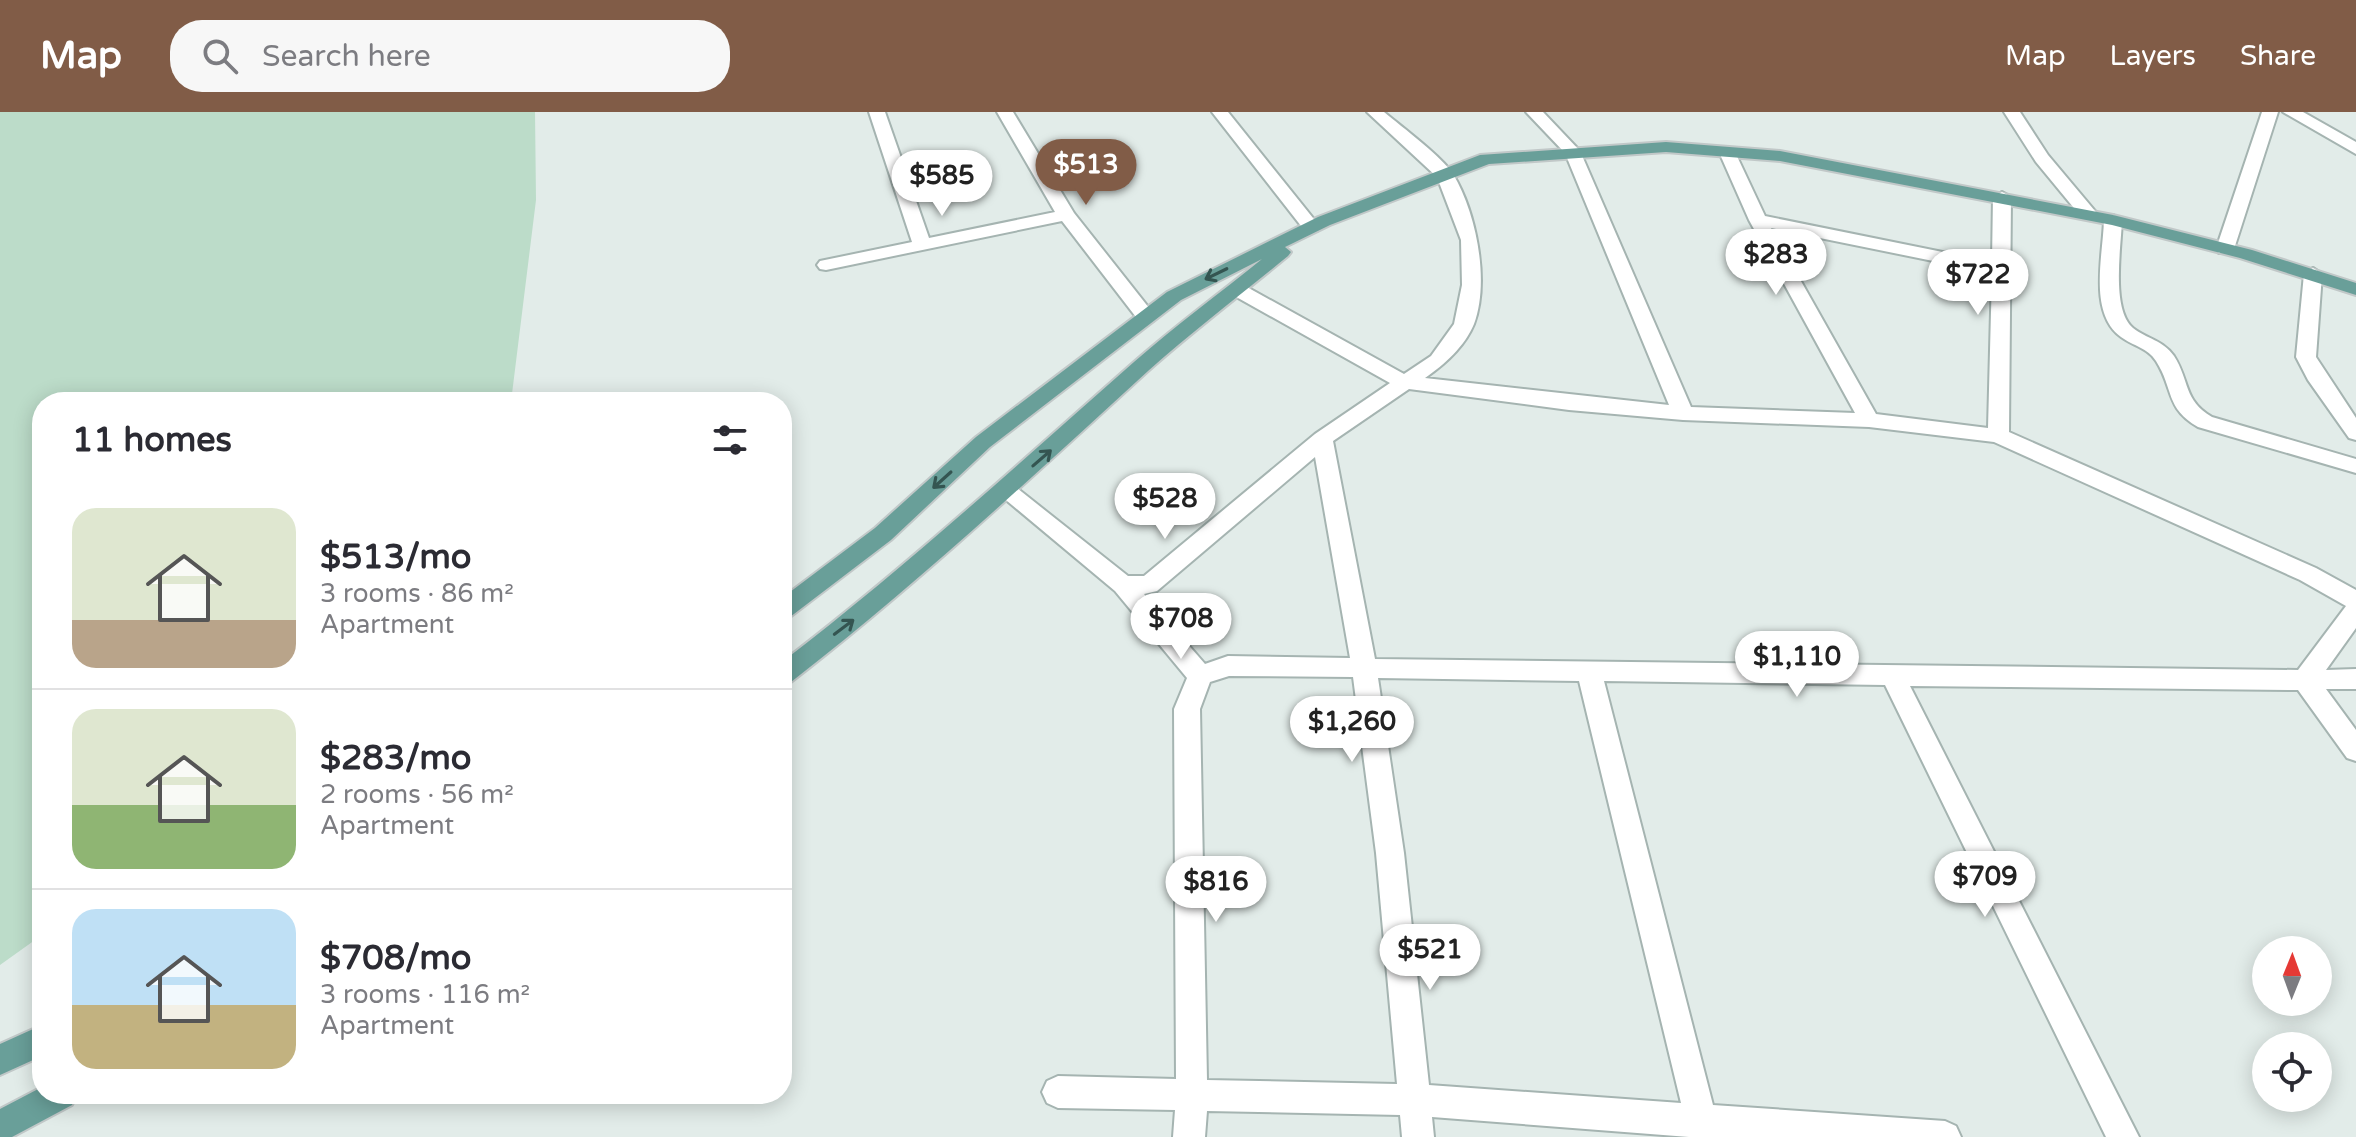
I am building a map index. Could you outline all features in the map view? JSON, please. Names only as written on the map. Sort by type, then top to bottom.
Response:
[{"type":"main road","points":[[792,603],[883,534],[983,442],[1174,296],[1311,227],[1486,159],[1666,147],[1780,156],[2113,220],[2225,249],[2356,289]]},
{"type":"main road","points":[[792,667],[868,609],[1143,365],[1311,227]]},
{"type":"main road","points":[[0,1060],[32,1045]]},
{"type":"main road","points":[[0,1126],[42,1104]]},
{"type":"street","points":[[877,112],[922,244]]},
{"type":"street","points":[[1005,112],[1066,215],[1146,317]]},
{"type":"street","points":[[1220,112],[1311,227]]},
{"type":"street","points":[[1123,585],[1149,585],[1322,439],[1438,360],[1464,324],[1471,285],[1470,240],[1445,175],[1375,112]]},
{"type":"street","points":[[1534,112],[1572,151],[1683,413]]},
{"type":"street","points":[[2012,112],[2042,158],[2089,215]]},
{"type":"street","points":[[2225,249],[2270,112]]},
{"type":"street","points":[[2291,112],[2356,149]]},
{"type":"street","points":[[1727,152],[1758,220],[1869,420]]},
{"type":"street","points":[[1998,436],[2002,197]]},
{"type":"street","points":[[826,265],[1066,215]]},
{"type":"street","points":[[1758,220],[2000,269]]},
{"type":"street","points":[[2113,220],[2110,310],[2126,332],[2152,345],[2165,358],[2188,412],[2205,422],[2356,466]]},
{"type":"street","points":[[2313,274],[2306,357],[2318,380],[2356,433]]},
{"type":"street","points":[[1238,290],[1404,382],[1569,403],[1683,413],[1869,420],[1998,436],[2308,574],[2356,601]]},
{"type":"street","points":[[1322,439],[1364,668],[1390,853],[1418,1137]]},
{"type":"street","points":[[1005,490],[1123,585],[1200,676]]},
{"type":"street","points":[[2305,680],[2356,610]]},
{"type":"street","points":[[1189,1137],[1192,1094],[1187,709],[1200,676],[1228,666],[1893,677],[2356,679]]},
{"type":"street","points":[[1589,670],[1703,1128]]},
{"type":"street","points":[[1893,677],[2123,1137]]},
{"type":"street","points":[[2305,680],[2356,750]]},
{"type":"street","points":[[1058,1092],[1413,1100],[1703,1128],[1945,1137]]},
{"type":"green space","points":[[0,112],[535,112],[536,200],[512,392],[32,392],[32,942],[0,965]]}]
